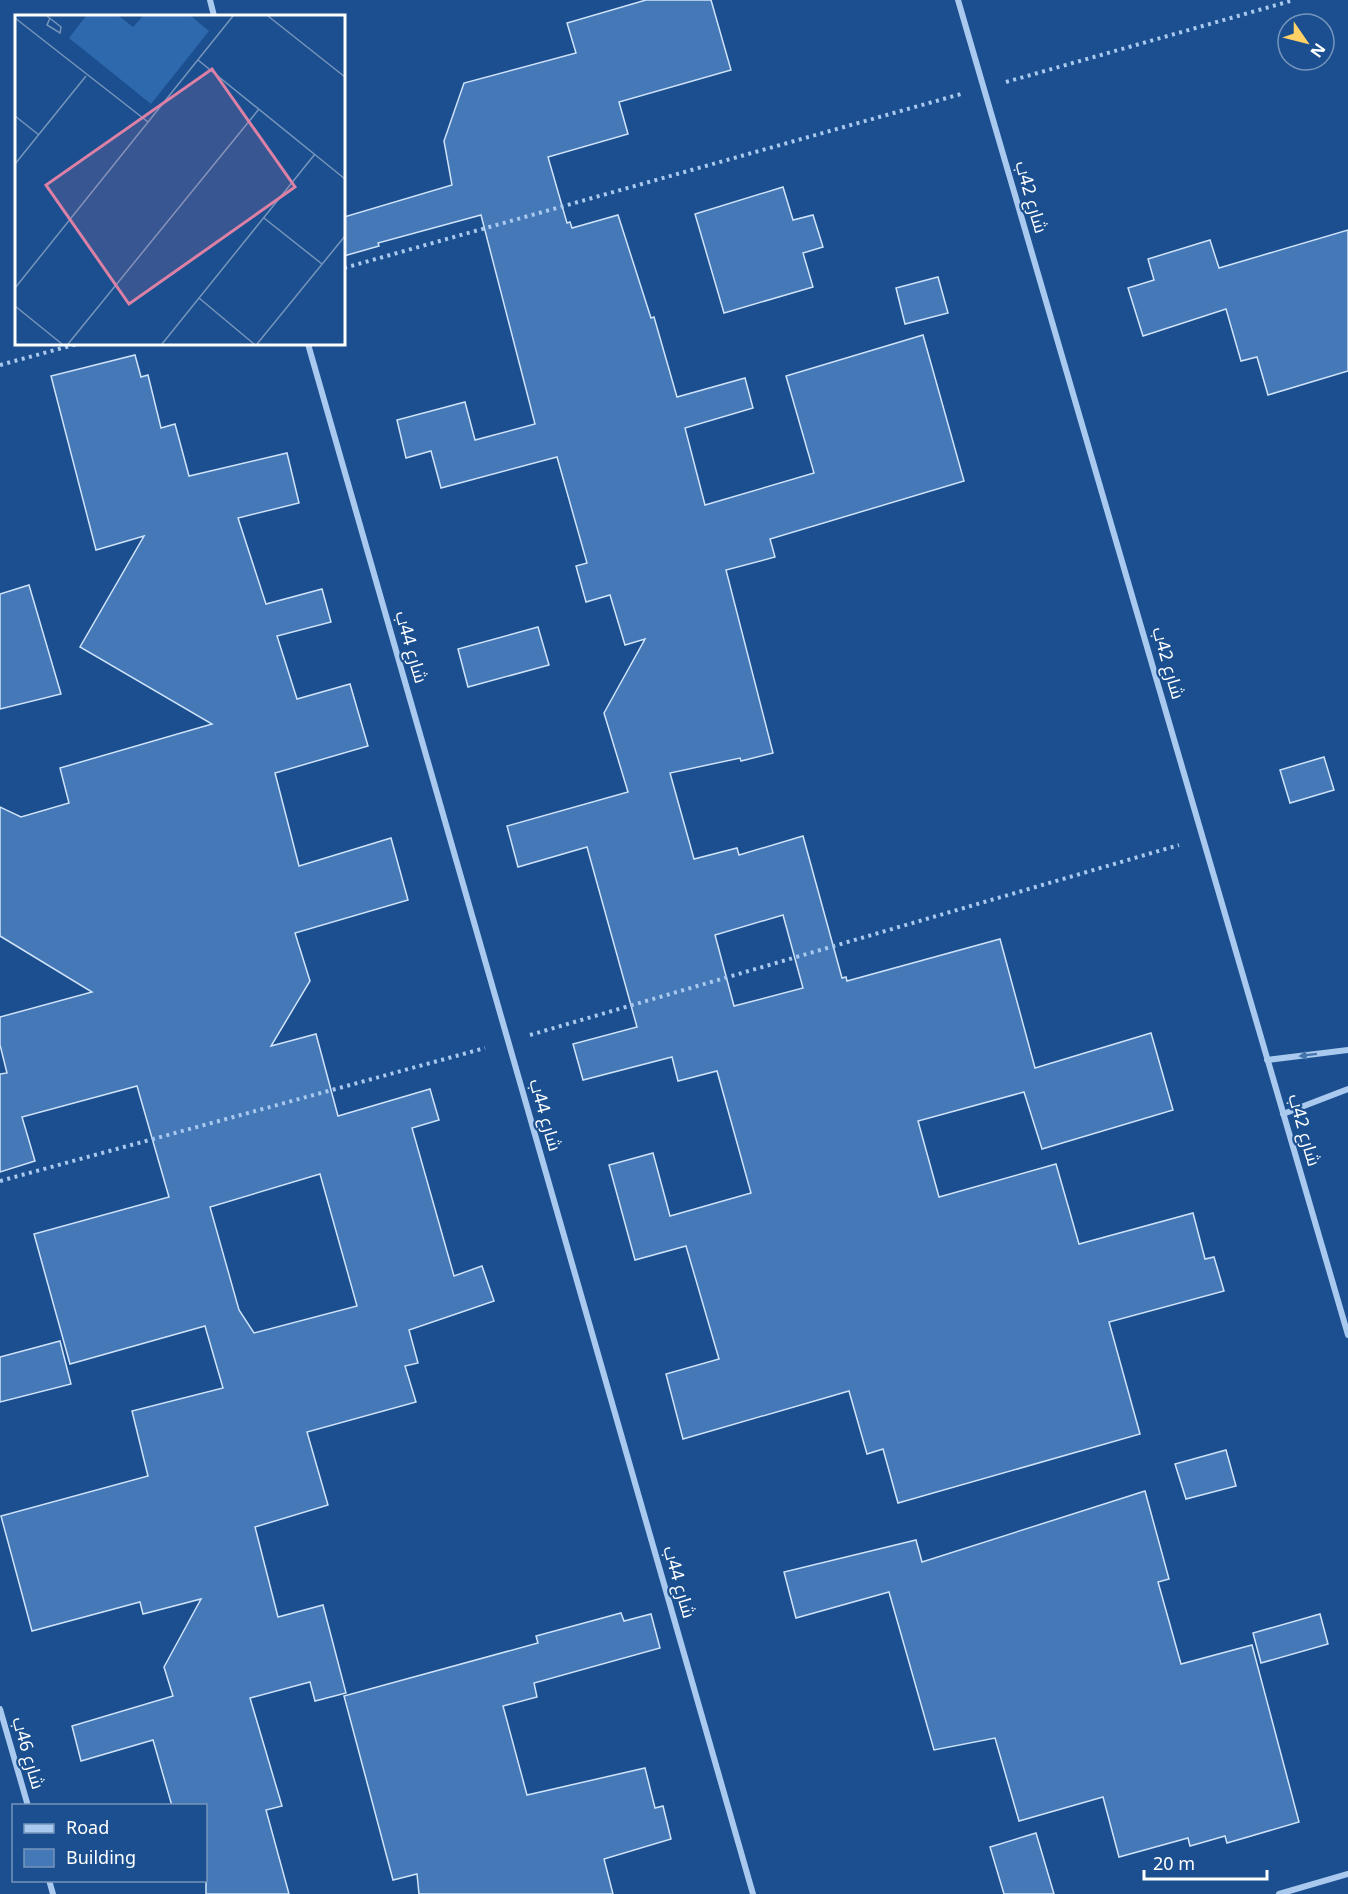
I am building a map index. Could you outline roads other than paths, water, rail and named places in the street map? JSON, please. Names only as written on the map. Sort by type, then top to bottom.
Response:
[{"type":"street","points":[[210,0],[214,15]]},
{"type":"street","name":"شارع 42ب","points":[[958,0],[1348,1335]]},
{"type":"street","name":"شارع 44ب","points":[[308,345],[753,1894]]},
{"type":"street","points":[[1267,1060],[1348,1050]]},
{"type":"street","points":[[1283,1114],[1348,1089]]},
{"type":"street","name":"شارع 46ب","points":[[0,1709],[27,1804]]},
{"type":"street","points":[[1279,1894],[1348,1874]]}]
